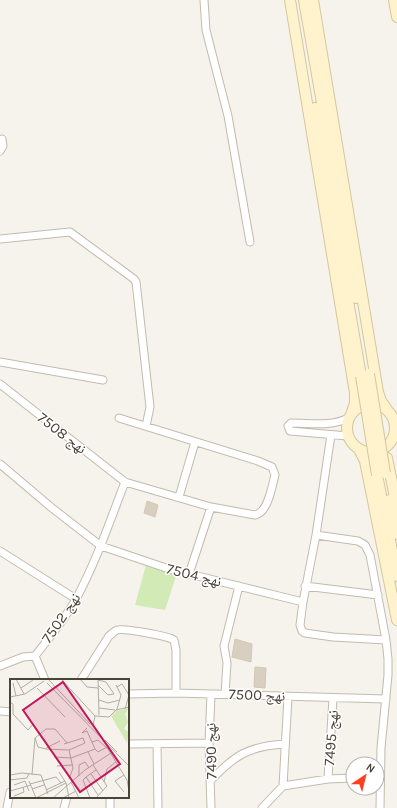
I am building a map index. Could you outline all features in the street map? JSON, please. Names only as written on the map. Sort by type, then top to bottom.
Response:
[{"type":"street","points":[[204,0],[206,30],[228,116],[250,242]]},
{"type":"street","points":[[290,0],[355,393],[355,403],[346,427],[348,436],[352,443],[359,449],[367,452],[376,452],[384,448],[394,436]]},
{"type":"street","points":[[296,0],[365,375]]},
{"type":"street","points":[[304,0],[397,576]]},
{"type":"street","points":[[313,0],[378,392],[381,401],[391,411],[394,420],[394,436],[387,450],[387,458],[397,508]]},
{"type":"street","points":[[394,0],[397,17]]},
{"type":"street","points":[[0,151],[3,146],[2,139]]},
{"type":"street","points":[[0,239],[70,232],[134,279],[136,282],[150,407],[146,426]]},
{"type":"street","points":[[0,362],[103,380]]},
{"type":"street","name":"نهج 7508","points":[[0,384],[125,482]]},
{"type":"street","points":[[348,436],[290,431],[288,426],[291,423],[333,424],[350,415],[358,407],[366,404],[378,404],[391,411]]},
{"type":"street","points":[[119,418],[267,464],[272,467],[275,474],[267,503],[260,514],[248,515],[211,507],[125,482]]},
{"type":"street","points":[[331,435],[316,535],[302,602],[300,625],[302,631],[305,633],[333,637],[386,640]]},
{"type":"street","points":[[179,498],[195,442]]},
{"type":"street","points":[[359,449],[365,461],[397,620]]},
{"type":"street","name":"نهج 7504","points":[[0,464],[52,508],[101,546],[144,561],[189,574],[302,602]]},
{"type":"street","points":[[381,474],[397,534]]},
{"type":"street","name":"نهج 7502","points":[[0,666],[23,657],[35,656],[62,620],[76,599],[101,546],[125,482]]},
{"type":"street","points":[[189,574],[211,507]]},
{"type":"street","points":[[316,535],[362,542],[370,555],[386,640],[388,670],[381,756]]},
{"type":"street","points":[[0,552],[76,599]]},
{"type":"street","points":[[225,694],[227,663],[224,646],[239,586]]},
{"type":"street","points":[[305,586],[378,595]]},
{"type":"street","points":[[82,679],[109,636],[114,632],[122,630],[167,637],[174,640],[176,650],[176,693]]},
{"type":"street","points":[[35,656],[46,679]]},
{"type":"street","name":"نهج 7500","points":[[129,694],[176,693],[386,699]]},
{"type":"street","name":"نهج 7490","points":[[211,694],[209,743],[211,808]]},
{"type":"street","points":[[284,786],[288,697]]},
{"type":"street","name":"نهج 7495","points":[[328,779],[334,698]]},
{"type":"street","points":[[0,711],[10,712]]},
{"type":"street","points":[[129,744],[209,743]]},
{"type":"street","points":[[157,744],[158,808]]},
{"type":"street","points":[[211,780],[227,765],[246,752],[267,745],[285,744]]},
{"type":"street","points":[[262,808],[284,786],[328,779],[345,778]]},
{"type":"street","points":[[7,808],[10,792]]},
{"type":"street","points":[[380,796],[380,808]]},
{"type":"street","points":[[64,808],[66,798]]},
{"type":"green space","points":[[146,565],[177,573],[165,610],[135,605]]},
{"type":"building","points":[[147,501],[158,505],[155,517],[144,513]]},
{"type":"building","points":[[235,639],[252,644],[251,662],[232,657]]},
{"type":"building","points":[[255,667],[266,668],[265,688],[254,687]]}]
